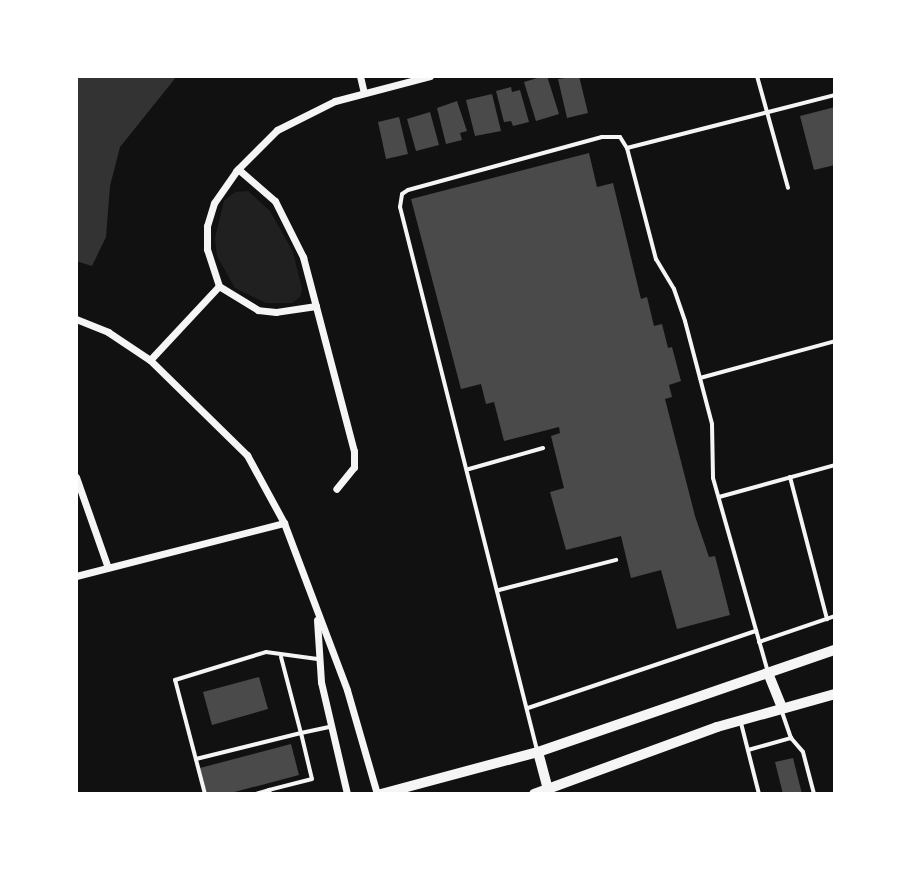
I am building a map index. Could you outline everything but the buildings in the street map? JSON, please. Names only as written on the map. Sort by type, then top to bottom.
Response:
[{"type":"main road","points":[[379,794],[538,752],[835,650]]},
{"type":"main road","points":[[768,673],[781,706]]},
{"type":"main road","points":[[534,794],[740,719],[835,694]]},
{"type":"main road","points":[[538,752],[548,790]]},
{"type":"street","points":[[360,76],[364,93]]},
{"type":"street","points":[[316,306],[276,312],[258,310],[219,286],[207,249],[207,226],[214,203],[238,169],[277,130],[335,101],[430,76]]},
{"type":"street","points":[[238,169],[275,201],[292,228],[316,306],[354,451],[354,467],[336,489]]},
{"type":"street","points":[[150,360],[219,286]]},
{"type":"street","points":[[76,319],[108,332],[150,360],[247,455],[284,523],[347,690],[379,794]]},
{"type":"street","points":[[76,477],[108,568]]},
{"type":"street","points":[[76,576],[284,523]]},
{"type":"street","points":[[316,614],[319,659],[330,727],[347,794]]},
{"type":"lane","points":[[757,76],[788,188]]},
{"type":"lane","points":[[627,148],[835,95]]},
{"type":"lane","points":[[538,752],[469,469],[400,207],[402,194],[611,135],[620,137],[627,148],[656,259],[681,308],[712,424],[713,473],[768,673]]},
{"type":"lane","points":[[700,378],[835,341]]},
{"type":"lane","points":[[469,469],[543,448]]},
{"type":"lane","points":[[719,497],[835,465]]},
{"type":"lane","points":[[790,477],[827,619]]},
{"type":"lane","points":[[499,590],[616,560]]},
{"type":"lane","points":[[759,642],[835,616]]},
{"type":"lane","points":[[528,708],[756,631]]},
{"type":"lane","points":[[205,794],[175,680],[266,652],[281,657],[319,659]]},
{"type":"lane","points":[[256,794],[312,779],[281,657]]},
{"type":"lane","points":[[781,706],[791,738],[803,752],[814,794]]},
{"type":"lane","points":[[740,719],[759,794]]},
{"type":"lane","points":[[196,759],[330,727]]},
{"type":"lane","points":[[748,750],[791,738]]},
{"type":"shaded area","points":[[76,76],[177,76],[120,147],[110,186],[106,237],[92,266],[76,261]]},
{"type":"shaded area","points":[[248,191],[270,211],[293,252],[302,289],[300,297],[292,303],[266,303],[235,288],[217,256],[215,238],[224,201],[235,192]]}]
